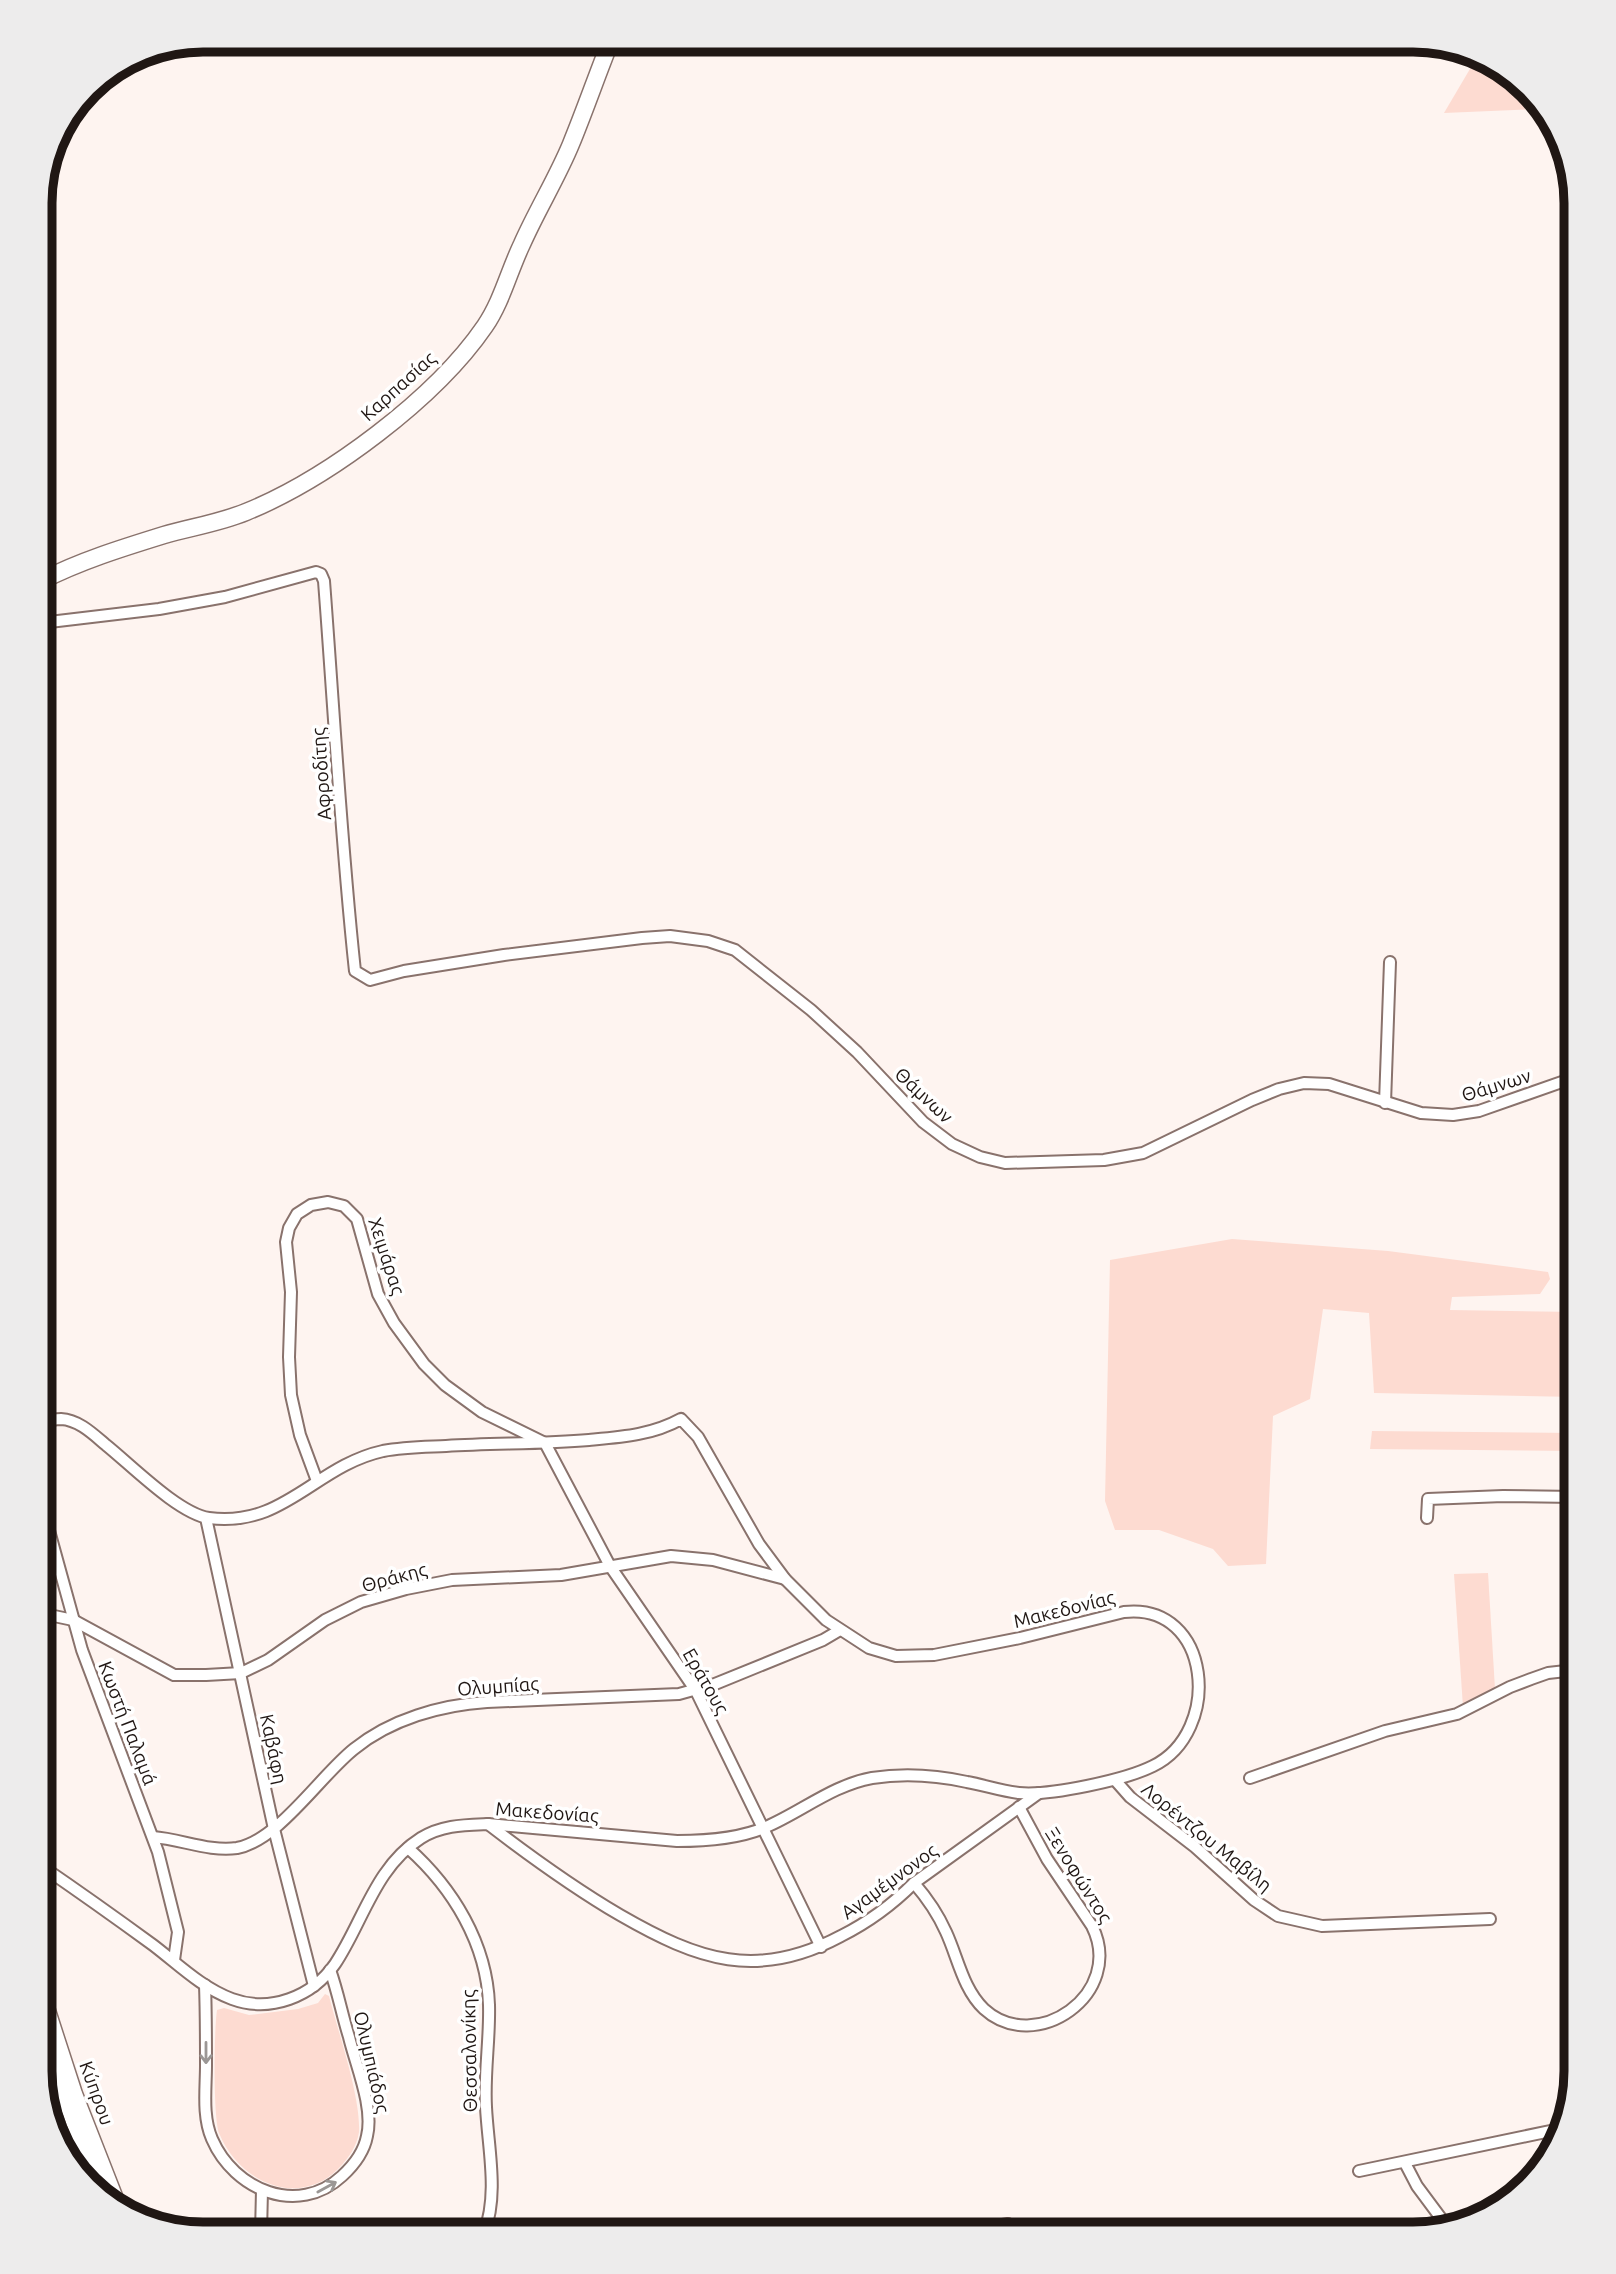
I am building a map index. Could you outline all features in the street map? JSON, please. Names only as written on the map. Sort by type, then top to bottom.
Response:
[{"type":"street","name":"Καρπασίας","points":[[53,576],[106,554],[209,525],[281,496],[315,478],[349,455],[435,383],[486,325],[570,146],[606,52]]},
{"type":"street","name":"Αφροδίτης","points":[[53,622],[159,609],[225,597],[316,572],[321,574],[330,656],[346,893],[355,971]]},
{"type":"street","name":"Θάμνων","points":[[355,971],[370,980],[404,971],[504,955],[642,938],[670,936],[708,941],[735,950],[811,1010],[857,1052],[923,1122],[952,1144],[979,1157],[1005,1163],[1104,1160],[1143,1153],[1252,1100],[1304,1083],[1329,1084],[1421,1113],[1465,1114],[1564,1081]]},
{"type":"street","points":[[1385,1103],[1390,962]]},
{"type":"street","name":"Χειμάρας","points":[[317,1481],[300,1435],[291,1395],[291,1292],[286,1242],[289,1228],[297,1214],[322,1202],[334,1202],[344,1206],[357,1219],[382,1301],[424,1364],[445,1385],[482,1412],[545,1443]]},
{"type":"street","name":"Μακεδονίας","points":[[52,1421],[60,1419],[86,1429],[185,1509],[206,1518],[230,1520],[257,1516],[281,1505],[349,1462],[386,1451],[486,1443],[545,1443],[636,1435],[658,1430],[681,1419],[698,1437],[759,1544],[785,1579],[816,1611],[840,1630],[878,1651],[896,1656],[919,1656],[1010,1641],[1124,1612],[1141,1611],[1162,1617],[1182,1634],[1195,1661],[1199,1687],[1195,1714],[1188,1735],[1175,1752],[1154,1766],[1115,1780],[1040,1792],[1010,1792],[929,1775],[873,1778],[847,1786],[763,1829],[730,1837],[688,1841],[488,1824],[460,1825],[438,1830],[408,1848],[378,1883],[330,1970],[314,1986],[285,2001],[259,2006],[234,2000],[205,1985],[52,1874]]},
{"type":"street","name":"Εράτους","points":[[545,1443],[610,1566],[695,1691],[821,1947]]},
{"type":"street","points":[[1427,1518],[1428,1499],[1564,1497]]},
{"type":"street","name":"Καβάφη","points":[[206,1518],[274,1829],[314,1986]]},
{"type":"street","name":"Κωστή Παλαμά","points":[[52,1543],[97,1695],[153,1837],[178,1932],[174,1961]]},
{"type":"street","name":"Θράκης","points":[[52,1616],[73,1620],[174,1675],[241,1673],[268,1660],[325,1620],[361,1602],[452,1580],[561,1575],[653,1557],[685,1556],[713,1560],[785,1579]]},
{"type":"street","name":"Ολυμπίας","points":[[153,1837],[230,1848],[249,1844],[274,1829],[329,1771],[355,1748],[397,1723],[416,1716],[464,1704],[650,1696],[695,1691],[823,1640],[840,1630]]},
{"type":"street","points":[[1250,1778],[1385,1731],[1457,1714],[1531,1679],[1564,1672]]},
{"type":"street","name":"Λορέντζου Μαβίλη","points":[[1115,1780],[1130,1797],[1195,1847],[1254,1900],[1278,1916],[1322,1926],[1490,1919]]},
{"type":"street","name":"Αγαμέμνονος","points":[[488,1824],[540,1865],[645,1930],[687,1949],[729,1960],[758,1962],[792,1958],[821,1947],[870,1920],[914,1883],[1040,1792]]},
{"type":"street","name":"Ξενοφώντος","points":[[914,1883],[940,1919],[970,1991],[986,2010],[1009,2023],[1028,2024],[1049,2020],[1072,2010],[1095,1983],[1100,1958],[1098,1938],[1047,1859],[1019,1807]]},
{"type":"street","name":"Θεσσαλονίκης","points":[[408,1848],[432,1873],[460,1910],[475,1941],[486,1983],[489,2019],[485,2088],[491,2183],[487,2221]]},
{"type":"street","name":"Ολυμπιάδος","points":[[205,1985],[205,2106],[210,2133],[227,2164],[243,2179],[262,2190],[293,2196],[307,2195],[322,2190],[351,2168],[367,2139],[369,2123],[368,2108],[330,1970]]},
{"type":"street","name":"Κύπρου","points":[[52,2026],[74,2094],[111,2189]]},
{"type":"street","name":"Κύπρου","points":[[52,2062],[93,2172]]},
{"type":"street","points":[[1359,2171],[1550,2131]]},
{"type":"street","points":[[1405,2163],[1416,2186],[1441,2218]]},
{"type":"street","points":[[261,2221],[262,2190]]},
{"type":"shaded area","points":[[1472,65],[1504,84],[1530,109],[1444,113]]},
{"type":"shaded area","points":[[1232,1239],[1388,1251],[1548,1272],[1550,1279],[1540,1294],[1452,1297],[1450,1310],[1564,1312],[1564,1397],[1374,1393],[1369,1313],[1323,1309],[1310,1399],[1273,1416],[1266,1564],[1228,1566],[1213,1549],[1159,1530],[1115,1530],[1105,1501],[1110,1260]]},
{"type":"shaded area","points":[[1372,1431],[1564,1433],[1564,1451],[1370,1449]]},
{"type":"shaded area","points":[[1488,1573],[1495,1689],[1463,1707],[1454,1574]]},
{"type":"shaded area","points":[[325,1994],[329,1996],[353,2083],[359,2118],[358,2137],[346,2161],[323,2181],[306,2187],[288,2188],[271,2184],[240,2165],[219,2133],[215,2073],[217,2010],[224,2008],[249,2015],[298,2009],[318,2003]]}]
